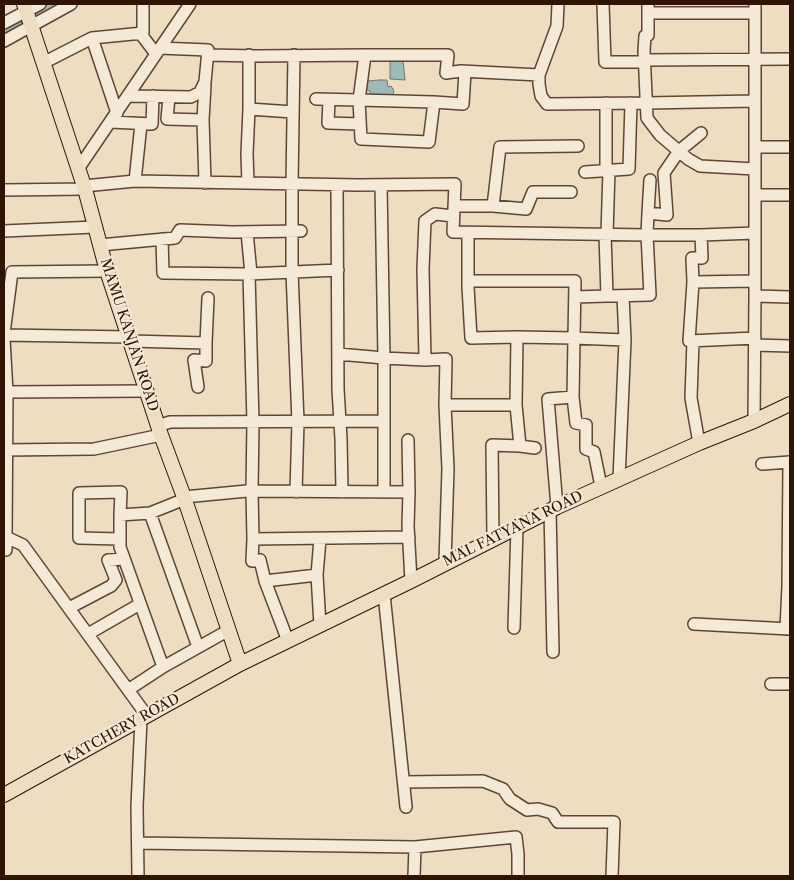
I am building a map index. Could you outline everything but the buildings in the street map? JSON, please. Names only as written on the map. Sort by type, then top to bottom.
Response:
[{"type":"main road","name":"MAMU KANJAN ROAD","points":[[27,14],[84,188],[107,271],[129,339],[185,498],[240,664]]},
{"type":"main road","name":"MAL FATYANA ROAD","points":[[240,664],[411,581],[554,508],[790,404]]},
{"type":"main road","name":"KATCHERY ROAD","points":[[4,795],[240,664]]},
{"type":"street","points":[[4,41],[27,14],[40,4]]},
{"type":"street","points":[[4,24],[27,14],[71,4]]},
{"type":"street","points":[[43,63],[92,38],[143,33],[143,4]]},
{"type":"street","points":[[78,169],[190,4]]},
{"type":"street","points":[[558,4],[558,26],[539,75],[541,96],[547,104],[755,101]]},
{"type":"street","points":[[603,4],[605,62],[790,59]]},
{"type":"street","points":[[754,421],[756,296],[755,8],[648,8],[648,34],[645,36],[647,118],[660,135],[688,159],[700,166],[755,169]]},
{"type":"street","points":[[140,33],[158,51],[208,50],[203,120],[205,183]]},
{"type":"street","points":[[92,38],[114,117]]},
{"type":"street","points":[[294,54],[292,184],[297,231],[292,272],[298,422],[296,492]]},
{"type":"street","points":[[365,54],[359,100],[360,139],[429,142],[434,102]]},
{"type":"street","points":[[207,55],[448,55],[446,73],[539,75]]},
{"type":"street","points":[[248,183],[249,55]]},
{"type":"street","points":[[316,99],[463,104],[465,72]]},
{"type":"street","points":[[128,96],[190,97],[200,92],[205,82]]},
{"type":"street","points":[[114,117],[140,124],[152,124],[153,96]]},
{"type":"street","points":[[168,97],[167,119],[203,120]]},
{"type":"street","points":[[329,100],[328,123],[360,124]]},
{"type":"street","points":[[585,172],[629,169],[631,103]]},
{"type":"street","points":[[606,104],[608,170],[607,296]]},
{"type":"street","points":[[249,109],[293,112]]},
{"type":"street","points":[[135,181],[140,124]]},
{"type":"street","points":[[648,213],[667,215],[664,173],[679,151],[701,133]]},
{"type":"street","points":[[493,206],[500,147],[578,146]]},
{"type":"street","points":[[755,147],[790,147]]},
{"type":"street","points":[[575,297],[650,295],[647,235],[650,180]]},
{"type":"street","points":[[4,190],[84,188],[135,181],[381,185],[455,184],[452,232],[701,235],[755,232]]},
{"type":"street","points":[[337,184],[338,354],[342,492]]},
{"type":"street","points":[[381,185],[384,492]]},
{"type":"street","points":[[425,360],[423,269],[425,221],[435,214],[493,206],[526,209],[533,192],[571,192]]},
{"type":"street","points":[[755,195],[790,195]]},
{"type":"street","points":[[4,231],[95,227]]},
{"type":"street","points":[[100,245],[176,238],[180,230],[297,231]]},
{"type":"street","points":[[247,232],[250,274],[253,422],[252,561],[260,560],[265,581],[288,641]]},
{"type":"street","points":[[468,233],[471,338],[517,337],[625,340]]},
{"type":"street","points":[[701,235],[702,258],[692,258],[694,282],[689,341],[755,342],[790,346]]},
{"type":"street","points":[[162,239],[163,273],[250,274],[338,270]]},
{"type":"street","points":[[107,271],[8,272],[4,334],[206,343]]},
{"type":"street","points":[[468,281],[575,282],[573,397],[576,423],[586,425],[586,449],[594,452],[601,486]]},
{"type":"street","points":[[694,282],[756,282]]},
{"type":"street","points":[[619,478],[625,340],[624,296]]},
{"type":"street","points":[[756,296],[790,297]]},
{"type":"street","points":[[198,387],[194,360],[206,361],[208,298]]},
{"type":"street","points":[[517,337],[516,405],[520,446]]},
{"type":"street","points":[[4,339],[6,388],[6,550],[4,550]]},
{"type":"street","points":[[693,341],[691,398],[699,443]]},
{"type":"street","points":[[338,354],[425,360],[446,359],[445,405],[448,469],[445,562]]},
{"type":"street","points":[[6,388],[147,391]]},
{"type":"street","points":[[553,652],[554,508],[548,399],[573,397]]},
{"type":"street","points":[[445,405],[516,405]]},
{"type":"street","points":[[5,450],[94,449],[160,430],[170,422],[384,421]]},
{"type":"street","points":[[408,440],[411,581]]},
{"type":"street","points":[[493,539],[492,445],[535,448]]},
{"type":"street","points":[[694,624],[788,629],[789,462],[762,464]]},
{"type":"street","points":[[120,514],[150,512],[185,498],[252,491],[409,492]]},
{"type":"street","points":[[120,539],[80,538],[79,493],[121,492],[120,547],[163,667]]},
{"type":"street","points":[[150,512],[198,647]]},
{"type":"street","points":[[514,628],[517,527]]},
{"type":"street","points":[[6,536],[23,545],[128,690],[144,717],[137,806],[138,876]]},
{"type":"street","points":[[253,540],[409,537]]},
{"type":"street","points":[[320,539],[317,574],[320,626]]},
{"type":"street","points":[[69,608],[111,586],[116,580],[108,560],[124,559]]},
{"type":"street","points":[[265,581],[317,574]]},
{"type":"street","points":[[384,594],[406,807]]},
{"type":"street","points":[[88,634],[140,604]]},
{"type":"street","points":[[128,690],[163,667],[229,630]]},
{"type":"street","points":[[771,684],[790,684]]},
{"type":"street","points":[[404,782],[483,781],[503,789],[510,799],[527,810],[538,809],[552,813],[558,822],[614,822],[612,876]]},
{"type":"street","points":[[138,843],[415,847],[516,837],[518,876]]},
{"type":"street","points":[[414,876],[415,847]]},
{"type":"water","points":[[390,60],[403,60],[405,80],[390,79]]},
{"type":"water","points":[[387,80],[388,87],[391,86],[394,92],[392,96],[387,94],[385,100],[370,96],[370,91],[365,89],[366,81]]},
{"type":"waterway","points":[[4,32],[57,4]]}]
